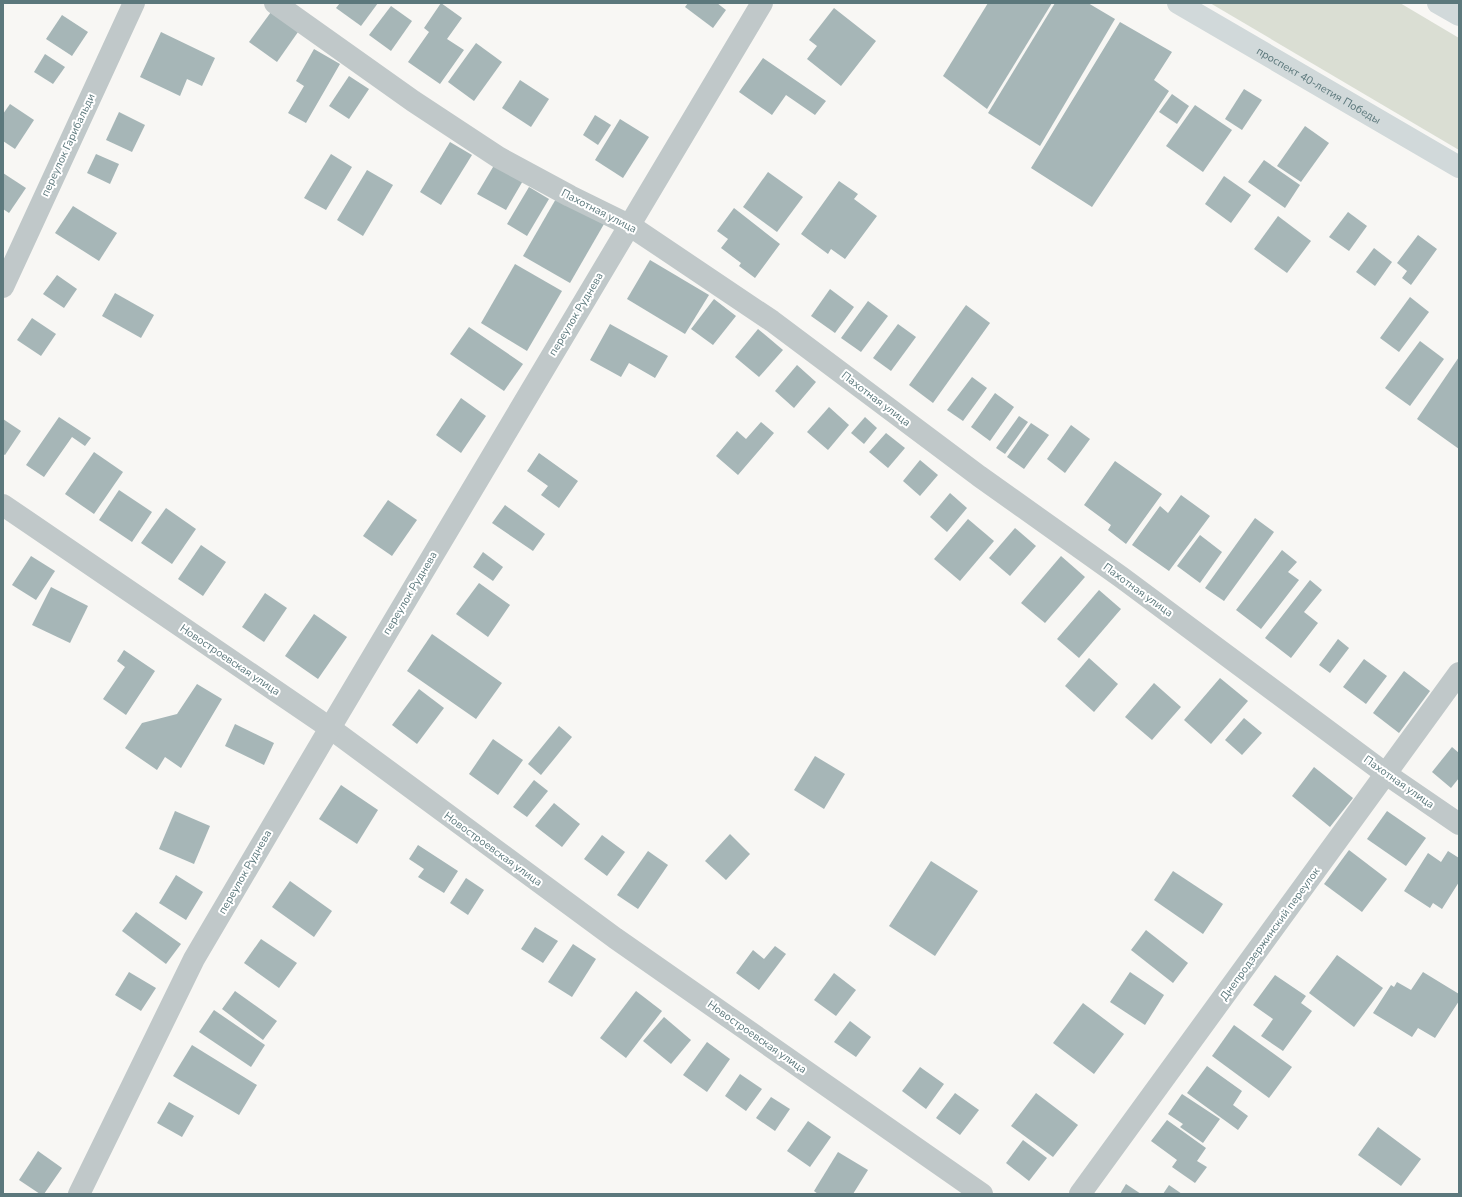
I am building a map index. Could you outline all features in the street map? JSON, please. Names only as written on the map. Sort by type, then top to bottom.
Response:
[{"type":"main road","name":"проспект 40-летия Победы","points":[[1178,3],[1459,167]]},
{"type":"main road","points":[[1438,3],[1459,15]]},
{"type":"street","name":"переулок Гарибальди","points":[[3,287],[134,3]]},
{"type":"street","name":"Пахотная улица","points":[[275,3],[413,101],[498,157],[570,196],[629,225],[772,321],[979,476],[1121,577],[1386,774],[1459,824]]},
{"type":"street","name":"переулок Руднева","points":[[79,1194],[194,959],[762,3]]},
{"type":"street","name":"Новостроевская улица","points":[[3,505],[330,728],[615,938],[982,1194]]},
{"type":"street","name":"Днепродзержинский переулок","points":[[1080,1194],[1459,673]]},
{"type":"shaded area","points":[[1210,3],[1400,3],[1459,38],[1459,150]]},
{"type":"building","points":[[340,3],[378,3],[361,26],[336,8]]},
{"type":"building","points":[[441,3],[462,18],[447,39],[464,50],[440,84],[408,62],[429,32],[424,28]]},
{"type":"building","points":[[688,3],[717,3],[726,10],[713,28],[685,7]]},
{"type":"building","points":[[988,3],[1052,3],[987,109],[943,76]]},
{"type":"building","points":[[1055,3],[1088,3],[1115,19],[1040,146],[988,113]]},
{"type":"building","points":[[391,6],[412,21],[391,51],[369,35]]},
{"type":"building","points":[[834,8],[876,41],[841,86],[807,59],[817,46],[809,40]]},
{"type":"building","points":[[271,12],[298,32],[277,62],[249,42]]},
{"type":"building","points":[[62,15],[88,32],[72,56],[46,39]]},
{"type":"building","points":[[1120,22],[1172,52],[1154,80],[1169,91],[1092,207],[1031,168]]},
{"type":"building","points":[[161,32],[215,58],[202,86],[187,79],[180,96],[140,77]]},
{"type":"building","points":[[476,43],[502,62],[474,101],[448,82]]},
{"type":"building","points":[[314,49],[340,64],[306,123],[288,113],[304,86],[296,81]]},
{"type":"building","points":[[45,54],[65,67],[53,84],[34,72]]},
{"type":"building","points":[[763,58],[826,101],[815,115],[786,95],[772,115],[739,92]]},
{"type":"building","points":[[349,76],[369,89],[349,119],[329,106]]},
{"type":"building","points":[[520,80],[549,99],[531,127],[502,108]]},
{"type":"building","points":[[1244,89],[1262,100],[1242,130],[1225,119]]},
{"type":"building","points":[[1172,94],[1189,106],[1177,124],[1159,112]]},
{"type":"building","points":[[10,104],[34,120],[15,149],[3,141],[3,114]]},
{"type":"building","points":[[1195,105],[1232,130],[1203,172],[1166,146]]},
{"type":"building","points":[[119,112],[145,125],[132,152],[106,140]]},
{"type":"building","points":[[595,115],[611,125],[598,145],[583,135]]},
{"type":"building","points":[[620,119],[649,137],[623,178],[595,160]]},
{"type":"building","points":[[1305,126],[1329,143],[1301,182],[1277,166]]},
{"type":"building","points":[[450,142],[472,155],[441,205],[420,192]]},
{"type":"building","points":[[96,154],[119,164],[110,184],[87,173]]},
{"type":"building","points":[[331,154],[352,167],[326,210],[304,198]]},
{"type":"building","points":[[1264,160],[1300,185],[1285,208],[1248,182]]},
{"type":"building","points":[[496,162],[524,179],[506,210],[477,194]]},
{"type":"building","points":[[367,170],[393,185],[363,236],[337,220]]},
{"type":"building","points":[[768,172],[803,197],[777,232],[743,207]]},
{"type":"building","points":[[3,173],[26,188],[9,213],[3,209]]},
{"type":"building","points":[[1224,176],[1251,195],[1231,223],[1205,204]]},
{"type":"building","points":[[839,181],[858,194],[854,199],[877,216],[845,259],[831,249],[828,254],[801,234]]},
{"type":"building","points":[[529,187],[549,199],[527,236],[507,224]]},
{"type":"building","points":[[557,197],[604,224],[570,283],[523,256]]},
{"type":"building","points":[[73,206],[117,233],[99,261],[55,233]]},
{"type":"building","points":[[734,208],[780,244],[755,278],[739,266],[741,263],[721,248],[728,239],[717,231]]},
{"type":"building","points":[[1348,212],[1367,226],[1349,251],[1329,237]]},
{"type":"building","points":[[1278,216],[1311,241],[1287,273],[1254,249]]},
{"type":"building","points":[[1418,235],[1437,249],[1411,285],[1402,278],[1407,271],[1397,263]]},
{"type":"building","points":[[1374,248],[1392,262],[1375,286],[1356,272]]},
{"type":"building","points":[[650,260],[709,295],[685,334],[627,299]]},
{"type":"building","points":[[515,264],[562,291],[527,351],[481,323]]},
{"type":"building","points":[[57,275],[77,289],[64,308],[43,294]]},
{"type":"building","points":[[830,289],[854,307],[835,333],[811,316]]},
{"type":"building","points":[[115,293],[154,315],[141,338],[102,316]]},
{"type":"building","points":[[1410,297],[1429,312],[1399,352],[1380,338]]},
{"type":"building","points":[[714,299],[736,316],[713,345],[691,329]]},
{"type":"building","points":[[868,301],[888,316],[861,352],[841,338]]},
{"type":"building","points":[[966,305],[990,323],[933,403],[909,385]]},
{"type":"building","points":[[32,318],[56,334],[41,356],[17,340]]},
{"type":"building","points":[[610,324],[668,356],[655,378],[629,363],[621,377],[590,360]]},
{"type":"building","points":[[898,324],[916,337],[891,371],[873,358]]},
{"type":"building","points":[[469,327],[523,364],[504,391],[450,354]]},
{"type":"building","points":[[758,329],[783,350],[759,377],[735,357]]},
{"type":"building","points":[[1420,341],[1444,359],[1410,406],[1385,388]]},
{"type":"building","points":[[1459,357],[1459,449],[1417,419]]},
{"type":"building","points":[[797,365],[816,382],[794,408],[775,391]]},
{"type":"building","points":[[972,377],[987,388],[963,421],[947,410]]},
{"type":"building","points":[[995,393],[1014,407],[990,441],[971,427]]},
{"type":"building","points":[[461,398],[486,416],[461,453],[436,435]]},
{"type":"building","points":[[829,407],[849,425],[828,450],[807,432]]},
{"type":"building","points":[[1019,416],[1028,422],[1005,454],[996,448]]},
{"type":"building","points":[[59,417],[91,438],[85,446],[72,437],[44,477],[26,465]]},
{"type":"building","points":[[865,417],[877,428],[864,444],[851,433]]},
{"type":"building","points":[[3,419],[21,431],[5,455],[3,454]]},
{"type":"building","points":[[761,422],[774,433],[738,475],[716,456],[737,431],[746,439]]},
{"type":"building","points":[[1031,423],[1049,435],[1024,469],[1007,457]]},
{"type":"building","points":[[1071,425],[1090,439],[1065,473],[1047,459]]},
{"type":"building","points":[[886,433],[905,448],[888,468],[869,452]]},
{"type":"building","points":[[94,452],[123,472],[94,514],[65,494]]},
{"type":"building","points":[[539,453],[578,481],[559,508],[541,495],[548,486],[527,471]]},
{"type":"building","points":[[920,460],[938,475],[920,496],[903,481]]},
{"type":"building","points":[[1115,461],[1162,494],[1126,544],[1108,530],[1111,525],[1084,505]]},
{"type":"building","points":[[119,490],[152,512],[132,542],[99,520]]},
{"type":"building","points":[[950,493],[967,508],[947,532],[930,517]]},
{"type":"building","points":[[1181,495],[1210,516],[1169,571],[1132,545],[1160,506],[1168,513]]},
{"type":"building","points":[[388,500],[417,520],[392,556],[363,536]]},
{"type":"building","points":[[505,505],[545,534],[533,551],[492,523]]},
{"type":"building","points":[[166,508],[196,529],[172,564],[141,543]]},
{"type":"building","points":[[1255,518],[1274,532],[1224,601],[1205,588]]},
{"type":"building","points":[[968,519],[994,541],[960,581],[934,559]]},
{"type":"building","points":[[1015,528],[1036,546],[1010,576],[989,558]]},
{"type":"building","points":[[1200,535],[1222,552],[1200,583],[1177,566]]},
{"type":"building","points":[[201,545],[226,562],[203,596],[178,579]]},
{"type":"building","points":[[1282,550],[1297,562],[1288,572],[1299,580],[1261,629],[1236,610]]},
{"type":"building","points":[[483,552],[503,567],[493,581],[473,567]]},
{"type":"building","points":[[31,556],[55,571],[36,600],[12,585]]},
{"type":"building","points":[[1061,556],[1085,577],[1045,623],[1021,603]]},
{"type":"building","points":[[1310,580],[1322,590],[1304,612],[1318,623],[1291,658],[1265,638]]},
{"type":"building","points":[[479,583],[510,605],[488,637],[456,614]]},
{"type":"building","points":[[51,587],[88,606],[70,643],[32,625]]},
{"type":"building","points":[[1099,590],[1121,609],[1079,658],[1057,639]]},
{"type":"building","points":[[265,593],[287,608],[264,642],[242,627]]},
{"type":"building","points":[[314,614],[347,637],[318,679],[285,656]]},
{"type":"building","points":[[432,634],[502,683],[476,719],[407,671]]},
{"type":"building","points":[[1338,639],[1349,648],[1330,673],[1319,665]]},
{"type":"building","points":[[124,650],[155,671],[126,715],[103,699],[125,667],[117,661]]},
{"type":"building","points":[[1089,658],[1118,684],[1094,712],[1065,686]]},
{"type":"building","points":[[1364,659],[1387,676],[1366,704],[1343,687]]},
{"type":"building","points":[[1404,671],[1430,691],[1399,733],[1373,713]]},
{"type":"building","points":[[1220,678],[1248,701],[1211,744],[1184,720]]},
{"type":"building","points":[[1154,683],[1181,707],[1152,740],[1125,717]]},
{"type":"building","points":[[197,684],[222,699],[181,768],[165,757],[157,770],[125,748],[142,723],[177,714]]},
{"type":"building","points":[[419,689],[444,708],[417,744],[392,725]]},
{"type":"building","points":[[1244,718],[1262,733],[1242,755],[1225,740]]},
{"type":"building","points":[[235,724],[274,743],[264,765],[225,746]]},
{"type":"building","points":[[559,726],[572,737],[541,775],[528,764]]},
{"type":"building","points":[[493,739],[523,760],[498,795],[469,774]]},
{"type":"building","points":[[1452,747],[1459,753],[1459,778],[1451,788],[1432,772]]},
{"type":"building","points":[[815,756],[845,774],[824,809],[794,790]]},
{"type":"building","points":[[1314,767],[1353,798],[1330,827],[1292,796]]},
{"type":"building","points":[[534,780],[548,791],[527,817],[513,807]]},
{"type":"building","points":[[341,785],[378,810],[357,844],[319,819]]},
{"type":"building","points":[[554,803],[580,824],[562,847],[535,826]]},
{"type":"building","points":[[175,811],[210,826],[194,864],[159,849]]},
{"type":"building","points":[[1387,811],[1426,838],[1406,866],[1367,839]]},
{"type":"building","points":[[730,834],[750,854],[726,880],[705,861]]},
{"type":"building","points":[[602,835],[625,852],[607,876],[584,859]]},
{"type":"building","points":[[418,845],[458,871],[444,893],[418,877],[424,869],[409,859]]},
{"type":"building","points":[[1349,850],[1387,879],[1362,912],[1324,884]]},
{"type":"building","points":[[648,851],[668,865],[638,909],[617,895]]},
{"type":"building","points":[[1448,851],[1459,858],[1459,882],[1442,909],[1433,903],[1430,908],[1404,891],[1428,853],[1441,862]]},
{"type":"building","points":[[931,861],[978,891],[935,956],[889,926]]},
{"type":"building","points":[[1173,871],[1223,904],[1203,934],[1154,900]]},
{"type":"building","points":[[176,875],[203,892],[186,920],[159,903]]},
{"type":"building","points":[[466,878],[484,890],[468,915],[450,903]]},
{"type":"building","points":[[290,881],[332,911],[314,937],[272,907]]},
{"type":"building","points":[[136,912],[181,944],[166,964],[122,931]]},
{"type":"building","points":[[535,927],[558,941],[543,963],[521,949]]},
{"type":"building","points":[[1146,930],[1188,963],[1173,983],[1131,950]]},
{"type":"building","points":[[261,939],[297,963],[279,988],[244,963]]},
{"type":"building","points":[[573,944],[596,959],[572,997],[548,982]]},
{"type":"building","points":[[775,946],[786,954],[759,990],[736,973],[753,950],[764,959]]},
{"type":"building","points":[[1337,955],[1383,988],[1354,1027],[1309,993]]},
{"type":"building","points":[[129,972],[156,988],[141,1011],[115,995]]},
{"type":"building","points":[[1130,972],[1164,995],[1145,1025],[1110,1002]]},
{"type":"building","points":[[1423,972],[1459,994],[1459,1001],[1435,1038],[1418,1028],[1412,1037],[1373,1013],[1391,985],[1394,987],[1397,982],[1411,990]]},
{"type":"building","points":[[834,973],[856,990],[836,1016],[814,1000]]},
{"type":"building","points":[[1275,975],[1306,996],[1301,1003],[1312,1011],[1283,1051],[1261,1036],[1273,1019],[1253,1005]]},
{"type":"building","points":[[235,991],[277,1021],[263,1040],[222,1009]]},
{"type":"building","points":[[636,991],[662,1011],[626,1058],[600,1038]]},
{"type":"building","points":[[1083,1003],[1124,1034],[1094,1074],[1053,1043]]},
{"type":"building","points":[[214,1010],[265,1045],[251,1067],[199,1032]]},
{"type":"building","points":[[664,1017],[691,1040],[671,1064],[643,1041]]},
{"type":"building","points":[[850,1021],[871,1037],[856,1057],[834,1042]]},
{"type":"building","points":[[1234,1025],[1292,1067],[1269,1098],[1212,1056]]},
{"type":"building","points":[[707,1042],[730,1059],[707,1092],[683,1075]]},
{"type":"building","points":[[192,1045],[257,1085],[239,1115],[173,1076]]},
{"type":"building","points":[[1207,1066],[1242,1091],[1233,1105],[1248,1116],[1238,1130],[1187,1093]]},
{"type":"building","points":[[920,1067],[944,1084],[926,1109],[902,1091]]},
{"type":"building","points":[[740,1074],[762,1089],[746,1111],[725,1096]]},
{"type":"building","points":[[955,1093],[979,1110],[960,1135],[936,1118]]},
{"type":"building","points":[[1036,1093],[1078,1125],[1053,1157],[1011,1126]]},
{"type":"building","points":[[1182,1094],[1220,1119],[1203,1143],[1180,1127],[1183,1124],[1168,1114]]},
{"type":"building","points":[[771,1097],[790,1109],[775,1131],[756,1118]]},
{"type":"building","points":[[169,1102],[194,1116],[182,1137],[157,1123]]},
{"type":"building","points":[[1167,1120],[1206,1148],[1197,1161],[1207,1167],[1195,1183],[1172,1167],[1177,1160],[1151,1141]]},
{"type":"building","points":[[808,1121],[831,1137],[810,1167],[787,1151]]},
{"type":"building","points":[[1378,1127],[1421,1159],[1401,1186],[1358,1155]]},
{"type":"building","points":[[1023,1140],[1047,1158],[1029,1181],[1006,1163]]},
{"type":"building","points":[[38,1151],[62,1168],[44,1194],[40,1194],[19,1180]]},
{"type":"building","points":[[838,1152],[868,1170],[853,1194],[818,1194],[814,1191]]},
{"type":"building","points":[[1126,1184],[1141,1194],[1120,1194]]},
{"type":"building","points":[[1169,1185],[1182,1194],[1163,1194]]}]
